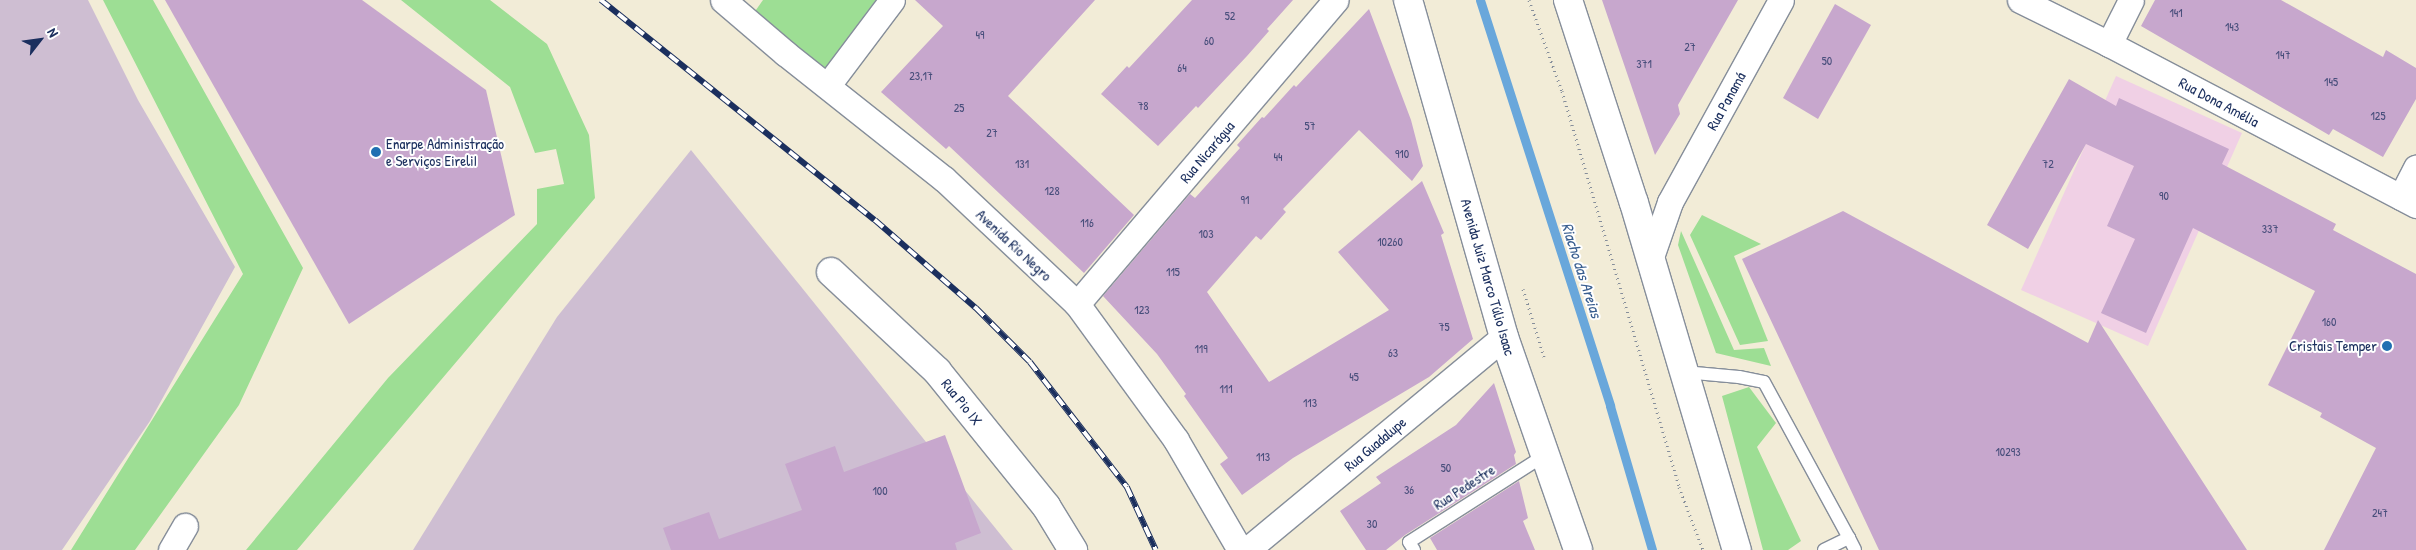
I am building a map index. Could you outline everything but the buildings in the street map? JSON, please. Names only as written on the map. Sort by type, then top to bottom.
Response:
[{"type":"main road","name":"Avenida Juiz Marco Túlio Isaac","points":[[1408,0],[1504,337],[1578,550]]},
{"type":"main road","points":[[1568,0],[1634,202],[1736,550]]},
{"type":"main road","name":"Rua Pio IX","points":[[830,272],[937,371],[1046,506],[1073,550]]},
{"type":"street","points":[[828,85],[892,0]]},
{"type":"street","name":"Rua Nicarágua","points":[[1077,304],[1336,0]]},
{"type":"street","name":"Rua Panamá","points":[[1650,257],[1670,202],[1781,0]]},
{"type":"street","name":"Rua Dona Amélia","points":[[2020,0],[2109,44],[2408,201]]},
{"type":"street","points":[[2109,44],[2131,0]]},
{"type":"street","name":"Avenida Rio Negro","points":[[737,4],[828,85],[944,179],[1077,304],[1176,440],[1240,550]]},
{"type":"street","points":[[2408,201],[2416,168]]},
{"type":"street","points":[[1634,202],[1670,202]]},
{"type":"street","name":"Rua Guadalupe","points":[[1247,550],[1504,337]]},
{"type":"street","points":[[171,550],[185,526]]},
{"type":"lane","points":[[1684,372],[1764,382],[1855,550]]},
{"type":"lane","name":"Rua Pedestre","points":[[1414,550],[1409,542],[1545,455]]},
{"type":"lane","points":[[1824,550],[1849,538]]},
{"type":"path","points":[[1529,0],[1562,91],[1679,486],[1703,550]]},
{"type":"path","points":[[1521,283],[1545,358]]},
{"type":"shaded area","points":[[0,0],[88,0],[138,100],[235,267],[150,421],[62,550],[0,550]]},
{"type":"shaded area","points":[[2116,76],[2242,133],[2148,346],[2021,290]]},
{"type":"shaded area","points":[[691,150],[1013,550],[413,550],[557,317]]},
{"type":"green space","points":[[103,0],[153,0],[303,268],[239,405],[135,550],[71,550],[243,274]]},
{"type":"green space","points":[[401,0],[490,0],[547,44],[589,135],[595,198],[297,550],[246,550],[388,378],[537,224],[537,189],[564,184],[556,149],[535,153],[510,87]]},
{"type":"green space","points":[[763,0],[876,0],[823,71],[751,17]]},
{"type":"green space","points":[[1702,215],[1761,244],[1734,256],[1768,341],[1740,345],[1690,235]]},
{"type":"green space","points":[[1681,231],[1734,350],[1764,348],[1771,366],[1716,353],[1678,245]]},
{"type":"green space","points":[[1749,387],[1776,423],[1757,447],[1801,541],[1788,550],[1763,550],[1722,396]]},
{"type":"waterway","name":"Riacho das Areias","points":[[1480,0],[1610,406],[1652,550]]},
{"type":"railway","points":[[601,0],[875,220],[976,308],[1030,362],[1127,487],[1156,550]]},
{"type":"place","name":"Enarpe Administração e Serviços EireliI","points":[[376,152]]},
{"type":"place","name":"Cristais Temper","points":[[2387,346]]}]
